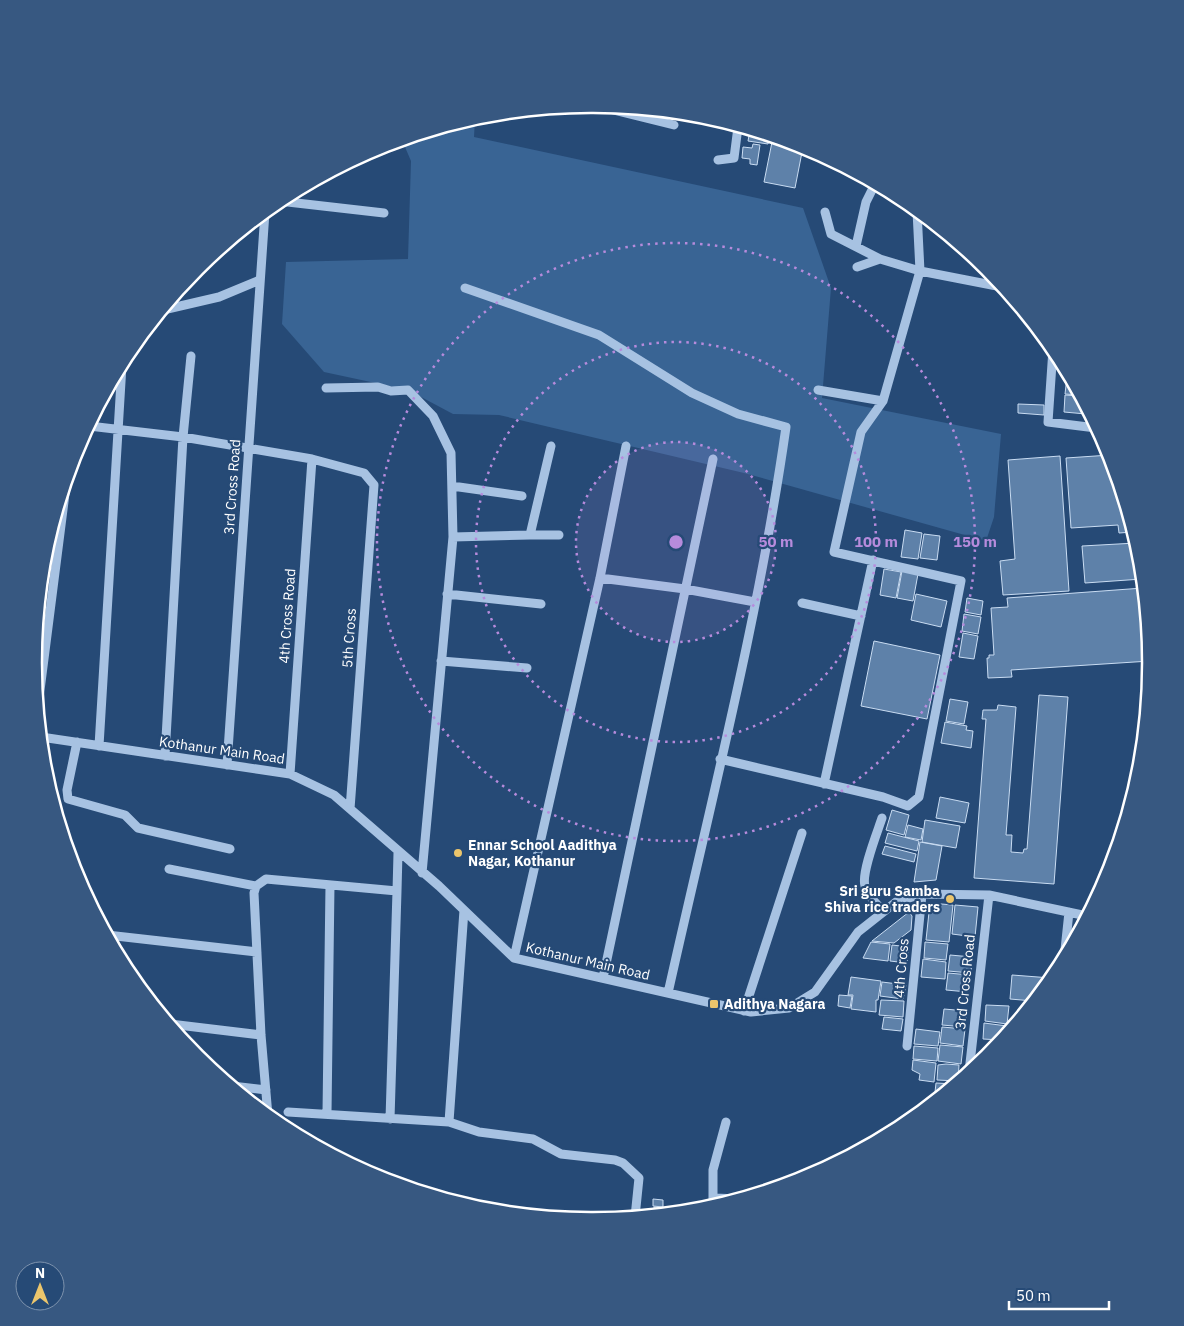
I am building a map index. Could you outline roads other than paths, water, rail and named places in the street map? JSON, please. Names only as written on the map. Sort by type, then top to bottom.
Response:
[{"type":"street","points":[[636,116],[674,125]]},
{"type":"street","points":[[718,160],[734,158],[737,133]]},
{"type":"street","points":[[856,246],[866,202],[871,190]]},
{"type":"street","points":[[292,203],[384,213]]},
{"type":"street","points":[[824,212],[832,234],[880,259],[920,271],[991,285]]},
{"type":"street","points":[[720,759],[883,797],[908,806],[919,797],[962,584],[959,579],[834,552],[861,432],[883,401],[920,271],[917,220]]},
{"type":"street","name":"3rd Cross Road","points":[[227,765],[264,222]]},
{"type":"street","points":[[857,268],[880,259]]},
{"type":"street","points":[[173,308],[219,297],[260,280]]},
{"type":"street","points":[[465,288],[599,335],[692,393],[738,414],[786,427],[778,483],[756,602],[668,994]]},
{"type":"street","points":[[165,756],[183,437],[191,356]]},
{"type":"street","points":[[1052,363],[1048,422],[1088,427]]},
{"type":"street","points":[[99,746],[121,380]]},
{"type":"street","points":[[326,388],[378,387],[391,391],[408,390],[433,416],[451,453],[453,536],[422,873]]},
{"type":"street","points":[[818,390],[883,401]]},
{"type":"street","points":[[96,427],[183,437],[312,459]]},
{"type":"street","points":[[530,534],[551,446]]},
{"type":"street","points":[[514,958],[600,578],[626,446]]},
{"type":"street","name":"5th Cross","points":[[312,459],[364,472],[374,485],[350,809]]},
{"type":"street","name":"4th Cross Road","points":[[290,774],[312,459]]},
{"type":"street","points":[[603,978],[713,459]]},
{"type":"street","points":[[452,486],[522,496]]},
{"type":"street","points":[[42,672],[63,514]]},
{"type":"street","points":[[453,536],[559,535]]},
{"type":"street","points":[[824,784],[873,560]]},
{"type":"street","points":[[600,578],[685,589],[756,602]]},
{"type":"street","points":[[447,594],[541,604]]},
{"type":"street","points":[[802,603],[861,616]]},
{"type":"street","points":[[441,661],[526,668]]},
{"type":"street","name":"Kothanur Main Road","points":[[48,739],[290,774],[334,795],[464,910],[514,958],[744,1011],[789,1008],[815,992],[858,932],[896,902],[922,894],[989,895],[1080,915]]},
{"type":"street","points":[[77,742],[67,790],[68,800],[125,815],[138,828],[230,849]]},
{"type":"street","points":[[882,818],[865,873],[864,885],[870,897],[884,911]]},
{"type":"street","points":[[744,1011],[802,833]]},
{"type":"street","points":[[390,1119],[398,853]]},
{"type":"street","points":[[168,869],[256,886]]},
{"type":"street","points":[[267,1106],[261,1035],[254,893],[256,886],[266,879],[397,891]]},
{"type":"street","points":[[327,1113],[330,885]]},
{"type":"street","name":"4th Cross","points":[[907,1046],[922,894]]},
{"type":"street","name":"3rd Cross Road","points":[[970,1062],[989,895]]},
{"type":"street","points":[[449,1122],[464,910]]},
{"type":"street","points":[[1066,941],[1069,912]]},
{"type":"street","points":[[115,936],[257,952]]},
{"type":"street","points":[[179,1025],[261,1035]]},
{"type":"street","points":[[243,1087],[266,1090]]},
{"type":"street","points":[[288,1112],[449,1122],[479,1132],[533,1139],[561,1154],[607,1159],[623,1164],[639,1178],[636,1210]]},
{"type":"street","points":[[714,1199],[714,1170],[726,1122]]},
{"type":"place","name":"Ennar School Aadithya Nagar, Kothanur","points":[[458,853]]},
{"type":"place","name":"Sri guru Samba Shiva rice traders","points":[[950,899]]},
{"type":"place","name":"Adithya Nagara","points":[[714,1004]]}]
